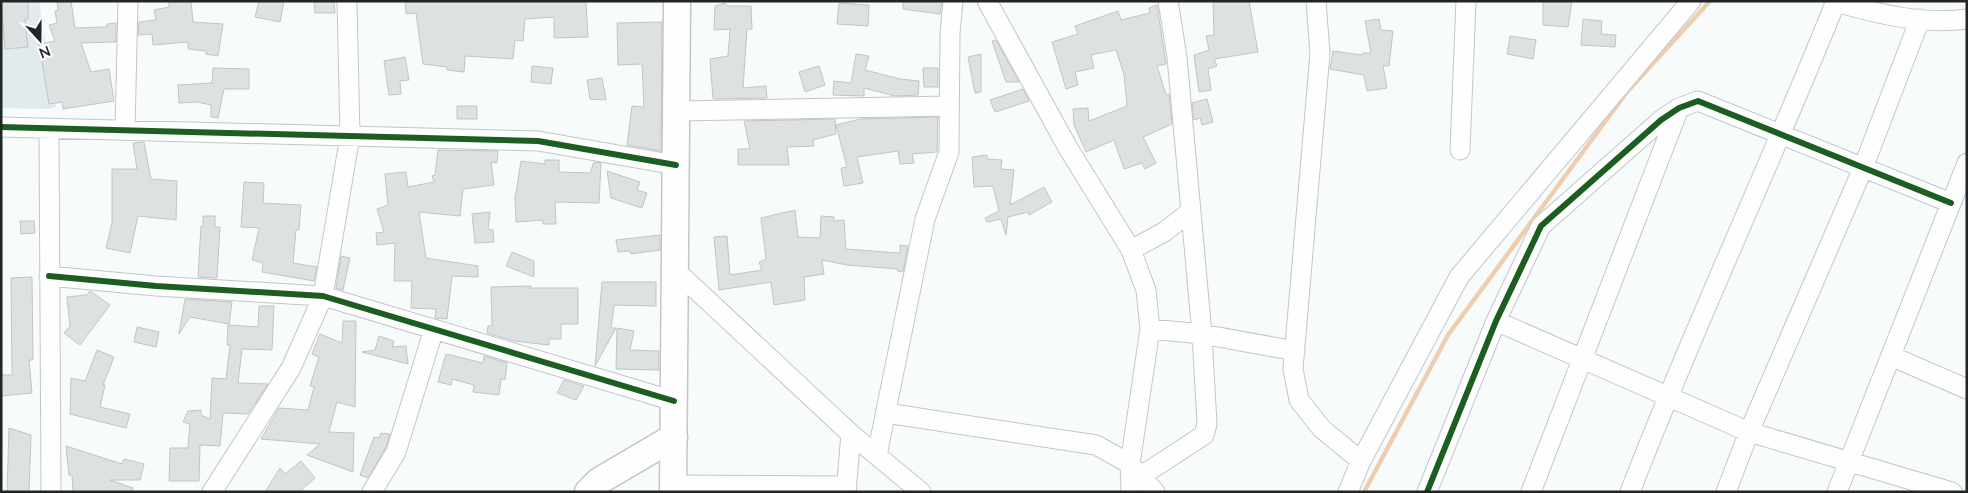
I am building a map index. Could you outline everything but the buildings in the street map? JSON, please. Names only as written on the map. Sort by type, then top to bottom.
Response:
[{"type":"street","points":[[125,130],[128,1]]},
{"type":"street","points":[[212,492],[291,368],[323,296],[350,136],[346,1]]},
{"type":"street","points":[[677,1],[673,488],[846,489],[851,434]]},
{"type":"street","points":[[877,455],[925,219],[948,152],[950,33],[953,1]]},
{"type":"street","points":[[987,1],[1068,148],[1130,250],[1146,290],[1150,329],[1134,477]]},
{"type":"street","points":[[1134,477],[1204,434],[1207,424],[1202,334],[1177,57],[1168,1]]},
{"type":"street","points":[[1316,1],[1320,53],[1293,369],[1299,400],[1322,429],[1361,461]]},
{"type":"street","points":[[1460,150],[1466,1]]},
{"type":"street","points":[[1348,492],[1361,461],[1459,277],[1691,1]]},
{"type":"street","points":[[1630,492],[1667,396],[1781,135],[1836,2],[1877,14],[1949,22],[1967,19]]},
{"type":"street","points":[[1726,492],[1749,432],[1863,168],[1920,19]]},
{"type":"street","points":[[1427,492],[1496,321],[1540,226],[1660,120],[1679,108],[1698,101],[1951,203]]},
{"type":"street","points":[[676,111],[949,106]]},
{"type":"street","points":[[1531,492],[1679,108]]},
{"type":"street","points":[[1,127],[538,141],[676,165]]},
{"type":"street","points":[[49,128],[51,492]]},
{"type":"street","points":[[1837,492],[1967,163]]},
{"type":"street","points":[[1130,250],[1164,232],[1190,212]]},
{"type":"street","points":[[674,269],[851,434],[921,492]]},
{"type":"street","points":[[49,276],[156,286],[323,296],[674,401]]},
{"type":"street","points":[[1496,321],[1749,432],[1952,492]]},
{"type":"street","points":[[372,492],[396,452],[434,329]]},
{"type":"street","points":[[1150,329],[1202,334],[1295,351]]},
{"type":"street","points":[[1890,356],[1967,389]]},
{"type":"street","points":[[886,413],[1096,445],[1155,492]]},
{"type":"street","points":[[588,492],[599,481],[674,437]]},
{"type":"shaded area","points":[[1,1],[39,1],[56,107],[49,109],[1,108]]},
{"type":"waterway","points":[[1364,492],[1448,335],[1627,92],[1710,1]]},
{"type":"cycle path","points":[[1427,492],[1496,321],[1541,226],[1661,120],[1679,108],[1698,101],[1951,203]]},
{"type":"cycle path","points":[[1,127],[538,141],[676,165]]},
{"type":"cycle path","points":[[49,276],[156,286],[323,296],[674,401]]}]
